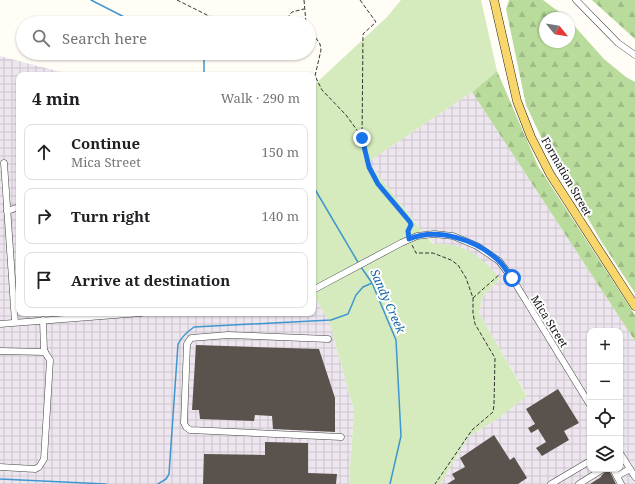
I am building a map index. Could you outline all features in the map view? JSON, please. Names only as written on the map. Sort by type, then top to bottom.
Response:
[{"type":"main road","name":"Formation Street","points":[[494,0],[517,101],[531,137],[553,180],[635,306]]},
{"type":"street","points":[[576,0],[618,43],[635,55]]},
{"type":"street","points":[[4,163],[15,322]]},
{"type":"street","points":[[7,211],[16,208]]},
{"type":"street","name":"Mica Street","points":[[316,288],[409,239],[417,236],[434,234],[453,236],[477,246],[499,261],[512,278],[587,400]]},
{"type":"street","points":[[0,324],[99,316]]},
{"type":"street","points":[[0,467],[35,469],[39,467],[44,459],[50,360],[45,352],[43,320]]},
{"type":"street","points":[[328,338],[228,335],[191,338],[188,344],[184,423],[190,430],[341,437]]},
{"type":"street","points":[[0,351],[45,352]]},
{"type":"street","points":[[623,458],[635,477]]},
{"type":"street","points":[[551,484],[559,482],[587,463]]},
{"type":"street","points":[[617,476],[630,469]]},
{"type":"street","points":[[579,484],[598,472]]},
{"type":"street","points":[[615,472],[621,484]]},
{"type":"path","points":[[177,0],[209,16]]},
{"type":"path","points":[[360,0],[376,22],[363,34],[362,138],[369,167],[378,184],[410,222],[411,225],[408,231],[409,239],[416,253],[433,253],[451,260],[458,265],[466,278],[473,298],[475,324],[495,358],[493,412],[472,430],[435,484]]},
{"type":"path","points":[[305,1],[305,16]]},
{"type":"path","points":[[289,16],[292,12],[304,9]]},
{"type":"path","points":[[316,38],[320,44],[320,50],[316,72]]},
{"type":"path","points":[[316,78],[322,90],[346,114],[362,138]]},
{"type":"path","points":[[473,298],[505,269]]},
{"type":"shaded area","points":[[0,56],[61,72],[16,72],[16,316],[316,316],[316,298],[330,324],[354,411],[349,484],[0,484]]},
{"type":"shaded area","points":[[472,92],[635,341],[635,484],[440,484],[469,436],[496,420],[527,395],[479,313],[483,296],[500,279],[453,245],[434,244],[421,230],[368,162]]},
{"type":"green space","points":[[401,0],[481,0],[497,71],[472,92],[368,162],[433,244],[452,245],[466,250],[485,263],[500,279],[483,296],[479,313],[527,396],[496,420],[469,436],[440,484],[349,484],[354,411],[330,324],[316,298],[316,83],[387,17]]},
{"type":"green space","points":[[509,0],[543,0],[559,12],[539,12],[539,48],[575,48],[575,27],[604,59],[626,77],[635,82],[635,293],[601,241],[542,139],[526,105],[506,9]]},
{"type":"green space","points":[[592,0],[635,0],[635,39],[593,1]]},
{"type":"green space","points":[[497,71],[538,166],[635,315],[635,341],[472,92]]},
{"type":"building","points":[[196,345],[319,349],[335,398],[335,432],[273,429],[272,416],[255,415],[254,421],[200,419],[199,410],[192,410]]},
{"type":"building","points":[[558,389],[579,423],[564,431],[569,440],[542,456],[536,448],[546,442],[538,429],[531,433],[528,428],[535,424],[526,409]]},
{"type":"building","points":[[494,435],[510,460],[514,457],[527,478],[518,484],[447,484],[455,479],[452,474],[465,467],[460,458]]},
{"type":"building","points":[[265,442],[308,443],[308,473],[337,474],[336,484],[203,484],[204,454],[265,455]]},
{"type":"building","points":[[605,472],[610,472],[616,484],[590,484]]},
{"type":"waterway","name":"Sandy Creek","points":[[91,0],[122,16]]},
{"type":"waterway","name":"Sandy Creek","points":[[204,60],[204,72]]},
{"type":"waterway","name":"Sandy Creek","points":[[316,191],[359,264]]},
{"type":"waterway","name":"Sandy Creek","points":[[361,267],[372,283],[396,340],[401,436],[390,484]]},
{"type":"waterway","points":[[158,484],[166,479],[169,474],[178,344],[185,334],[194,327],[331,320],[348,314],[356,295],[363,287],[372,283]]},
{"type":"waterway","points":[[0,479],[106,484]]},
{"type":"route","points":[[362,138],[369,167],[378,184],[410,222],[411,225],[408,231],[409,239],[417,236],[434,234],[453,236],[477,246],[499,261],[512,278]]}]
